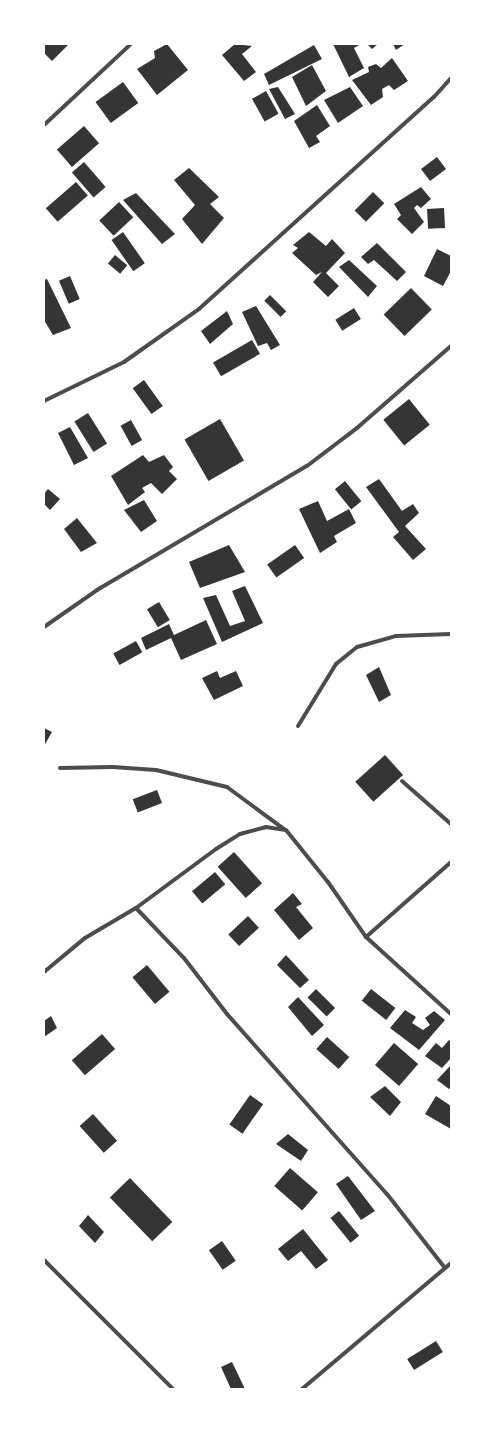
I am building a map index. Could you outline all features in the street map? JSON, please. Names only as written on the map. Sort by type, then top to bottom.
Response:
[{"type":"street","points":[[44,125],[131,44]]},
{"type":"street","points":[[44,401],[124,362],[199,309],[434,97],[451,78]]},
{"type":"street","points":[[44,626],[97,590],[307,466],[356,428],[451,346]]},
{"type":"street","points":[[298,726],[336,664],[357,647],[396,636],[451,634]]},
{"type":"street","points":[[60,768],[113,767],[156,770],[227,787],[286,830],[328,882],[366,937],[451,1014]]},
{"type":"street","points":[[402,781],[451,824]]},
{"type":"street","points":[[44,972],[85,938],[136,908],[182,872],[240,834],[266,827],[286,830]]},
{"type":"street","points":[[366,937],[451,862]]},
{"type":"street","points":[[136,908],[184,958],[227,1014],[388,1194],[445,1268]]},
{"type":"street","points":[[44,1260],[173,1389]]},
{"type":"street","points":[[302,1389],[451,1263]]},
{"type":"building","points":[[44,44],[69,44],[52,61],[44,53]]},
{"type":"building","points":[[167,44],[188,70],[157,95],[137,69],[155,58],[154,51]]},
{"type":"building","points":[[235,44],[252,46],[242,54],[256,72],[244,81],[222,55]]},
{"type":"building","points":[[333,44],[361,44],[354,48],[364,68],[349,77]]},
{"type":"building","points":[[367,44],[378,44],[372,49]]},
{"type":"building","points":[[393,44],[405,44],[396,50]]},
{"type":"building","points":[[314,45],[322,59],[269,85],[264,74]]},
{"type":"building","points":[[392,58],[408,81],[394,90],[389,85],[382,89],[383,97],[371,105],[352,80],[369,72],[368,67],[376,64],[381,68]]},
{"type":"building","points":[[312,65],[326,91],[306,106],[292,77]]},
{"type":"building","points":[[123,82],[138,103],[111,123],[95,102]]},
{"type":"building","points":[[278,87],[295,114],[285,119],[269,89]]},
{"type":"building","points":[[350,87],[363,106],[338,123],[324,100]]},
{"type":"building","points":[[266,91],[279,114],[265,121],[252,99]]},
{"type":"building","points":[[317,105],[330,126],[316,136],[320,142],[309,148],[294,121]]},
{"type":"building","points":[[84,126],[99,143],[72,167],[57,150]]},
{"type":"building","points":[[437,157],[446,169],[430,181],[421,169]]},
{"type":"building","points":[[84,162],[106,187],[94,197],[72,172]]},
{"type":"building","points":[[189,168],[219,197],[210,204],[224,218],[202,244],[182,219],[195,205],[174,180]]},
{"type":"building","points":[[76,182],[88,196],[58,222],[46,208]]},
{"type":"building","points":[[421,187],[431,199],[421,208],[417,205],[414,208],[424,222],[412,234],[397,219],[401,215],[394,204]]},
{"type":"building","points":[[373,192],[384,203],[366,222],[355,210]]},
{"type":"building","points":[[136,193],[175,234],[162,244],[123,200]]},
{"type":"building","points":[[119,202],[133,217],[114,236],[99,220]]},
{"type":"building","points":[[444,208],[445,228],[428,229],[427,209]]},
{"type":"building","points":[[123,232],[145,263],[133,271],[112,240]]},
{"type":"building","points":[[309,232],[326,246],[332,239],[345,253],[326,273],[339,286],[328,297],[313,282],[322,272],[316,275],[292,253],[298,248],[293,245]]},
{"type":"building","points":[[377,243],[406,272],[397,281],[374,260],[368,264],[361,257]]},
{"type":"building","points":[[437,249],[451,256],[451,271],[443,286],[424,276]]},
{"type":"building","points":[[115,255],[127,265],[120,274],[108,263]]},
{"type":"building","points":[[349,260],[377,286],[368,297],[339,267]]},
{"type":"building","points":[[70,276],[80,299],[69,304],[59,281]]},
{"type":"building","points":[[47,279],[71,328],[53,335],[44,320],[44,280]]},
{"type":"building","points":[[411,288],[432,310],[405,336],[384,314]]},
{"type":"building","points":[[270,295],[286,311],[281,317],[264,301]]},
{"type":"building","points":[[256,306],[280,345],[271,350],[267,343],[258,346],[242,312]]},
{"type":"building","points":[[354,308],[361,319],[342,331],[335,320]]},
{"type":"building","points":[[227,311],[233,324],[210,344],[201,331]]},
{"type":"building","points":[[252,340],[260,354],[221,376],[213,362]]},
{"type":"building","points":[[144,380],[163,406],[151,414],[133,388]]},
{"type":"building","points":[[409,399],[430,425],[404,445],[383,420]]},
{"type":"building","points":[[88,413],[107,444],[94,452],[74,421]]},
{"type":"building","points":[[220,419],[244,461],[208,481],[184,440]]},
{"type":"building","points":[[131,420],[142,440],[132,446],[121,426]]},
{"type":"building","points":[[70,427],[88,458],[74,465],[58,433]]},
{"type":"building","points":[[143,455],[149,462],[164,455],[173,467],[169,471],[177,479],[162,494],[151,483],[142,488],[145,492],[128,505],[111,476]]},
{"type":"building","points":[[379,479],[402,511],[413,504],[419,513],[405,526],[426,549],[413,560],[393,537],[399,532],[366,487]]},
{"type":"building","points":[[345,481],[361,501],[351,509],[335,489]]},
{"type":"building","points":[[48,489],[60,499],[50,510],[44,504],[44,494]]},
{"type":"building","points":[[144,500],[157,521],[141,532],[124,510]]},
{"type":"building","points":[[318,501],[327,521],[349,509],[356,523],[334,536],[337,542],[320,553],[299,509]]},
{"type":"building","points":[[77,518],[97,543],[81,552],[64,529]]},
{"type":"building","points":[[229,545],[245,572],[200,588],[189,562]]},
{"type":"building","points":[[295,545],[304,558],[276,578],[267,565]]},
{"type":"building","points":[[245,586],[263,623],[222,642],[203,598],[216,595],[230,626],[245,621],[232,591]]},
{"type":"building","points":[[159,602],[170,620],[158,627],[147,609]]},
{"type":"building","points":[[206,620],[217,644],[181,660],[171,638],[146,650],[141,638],[169,624],[174,635]]},
{"type":"building","points":[[136,641],[142,652],[120,665],[113,654]]},
{"type":"building","points":[[379,667],[391,695],[379,702],[366,675]]},
{"type":"building","points":[[217,671],[220,678],[236,671],[243,686],[214,700],[202,678]]},
{"type":"building","points":[[44,728],[52,732],[44,746]]},
{"type":"building","points":[[385,755],[403,775],[373,802],[355,782]]},
{"type":"building","points":[[157,790],[162,803],[138,812],[133,799]]},
{"type":"building","points":[[234,852],[262,883],[246,898],[218,867]]},
{"type":"building","points":[[215,872],[225,884],[202,904],[192,891]]},
{"type":"building","points":[[293,893],[302,904],[296,907],[313,928],[299,940],[274,910]]},
{"type":"building","points":[[248,916],[259,928],[239,946],[228,934]]},
{"type":"building","points":[[286,955],[309,980],[300,988],[277,965]]},
{"type":"building","points":[[147,965],[169,992],[155,1004],[132,977]]},
{"type":"building","points":[[316,989],[335,1008],[327,1017],[308,997]]},
{"type":"building","points":[[371,989],[395,1008],[386,1020],[362,1001]]},
{"type":"building","points":[[298,997],[324,1025],[312,1036],[288,1007]]},
{"type":"building","points":[[405,1010],[416,1017],[412,1023],[423,1030],[430,1025],[425,1018],[434,1011],[445,1020],[419,1050],[390,1028]]},
{"type":"building","points":[[51,1016],[57,1028],[44,1037],[44,1021]]},
{"type":"building","points":[[102,1034],[115,1049],[85,1075],[72,1060]]},
{"type":"building","points":[[327,1037],[349,1057],[339,1069],[316,1049]]},
{"type":"building","points":[[449,1040],[451,1042],[451,1058],[442,1068],[425,1056],[436,1043],[442,1048]]},
{"type":"building","points":[[394,1043],[418,1064],[399,1086],[375,1065]]},
{"type":"building","points":[[451,1065],[451,1087],[449,1089],[437,1080]]},
{"type":"building","points":[[385,1086],[401,1102],[390,1116],[370,1097]]},
{"type":"building","points":[[250,1095],[263,1104],[242,1134],[229,1124]]},
{"type":"building","points":[[436,1096],[451,1106],[451,1129],[425,1114]]},
{"type":"building","points":[[93,1114],[117,1141],[104,1153],[80,1126]]},
{"type":"building","points":[[288,1134],[308,1150],[301,1161],[276,1144]]},
{"type":"building","points":[[290,1168],[318,1192],[302,1210],[274,1186]]},
{"type":"building","points":[[348,1176],[375,1211],[361,1220],[336,1184]]},
{"type":"building","points":[[130,1178],[172,1222],[152,1241],[110,1197]]},
{"type":"building","points":[[339,1211],[359,1236],[351,1243],[330,1218]]},
{"type":"building","points":[[88,1215],[104,1232],[95,1243],[79,1226]]},
{"type":"building","points":[[303,1229],[328,1260],[316,1269],[301,1251],[288,1261],[278,1249]]},
{"type":"building","points":[[222,1241],[236,1261],[223,1270],[209,1250]]},
{"type":"building","points":[[436,1341],[443,1352],[414,1370],[407,1359]]},
{"type":"building","points":[[232,1362],[245,1389],[231,1389],[221,1367]]}]
